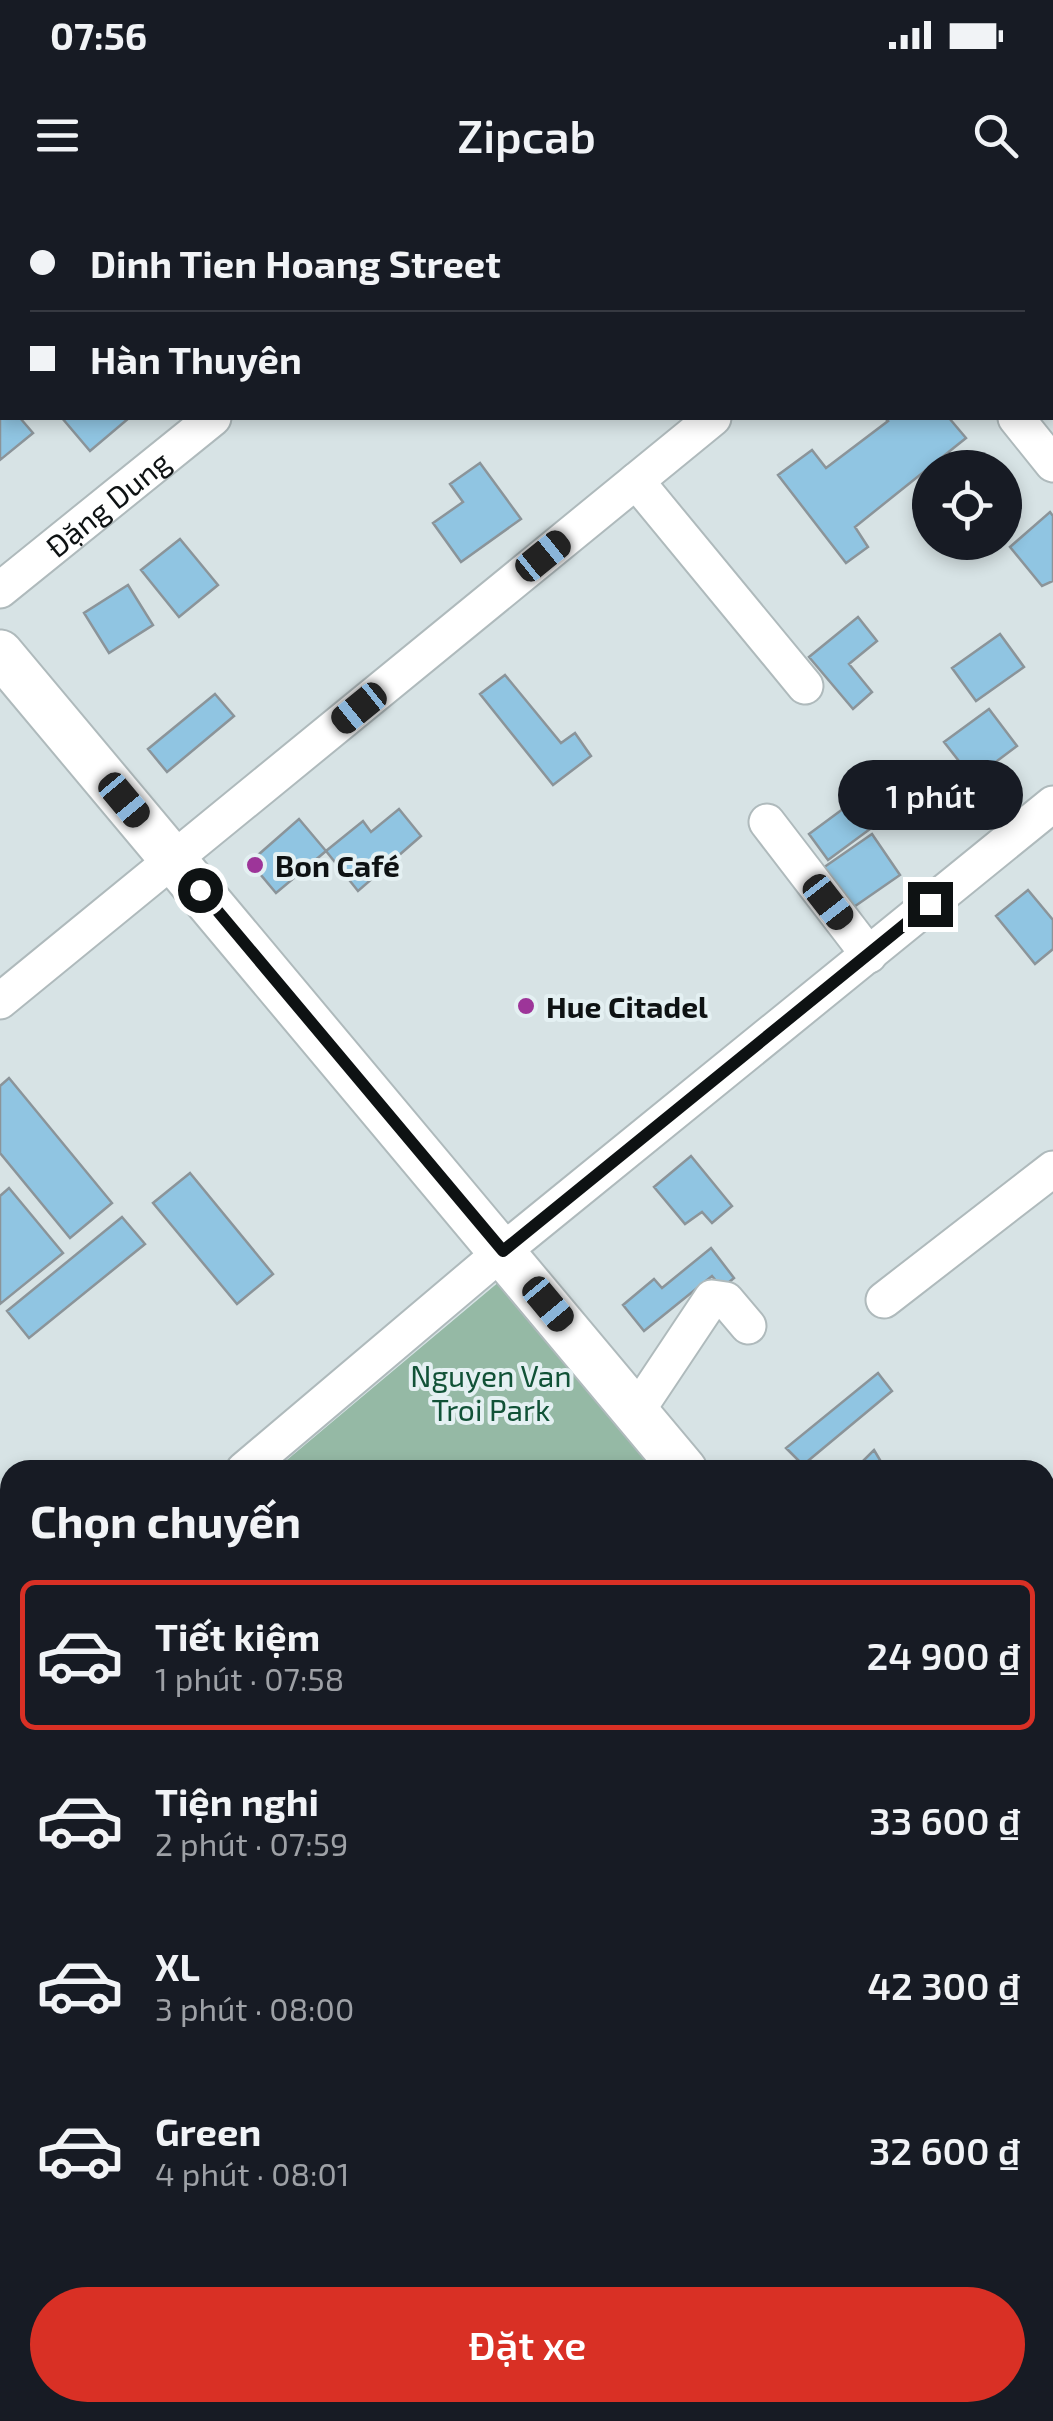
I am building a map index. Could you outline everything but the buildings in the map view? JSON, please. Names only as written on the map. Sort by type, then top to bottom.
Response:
[{"type":"main road","points":[[0,654],[676,1460]]},
{"type":"street","name":"Đặng Dung","points":[[0,590],[210,420]]},
{"type":"street","points":[[0,1001],[710,420]]},
{"type":"street","points":[[1018,420],[1053,464]]},
{"type":"street","points":[[636,480],[804,686]]},
{"type":"street","points":[[256,1460],[503,1251],[1053,804]]},
{"type":"street","points":[[767,822],[868,955]]},
{"type":"street","points":[[884,1300],[1053,1169]]},
{"type":"street","points":[[636,1412],[712,1298],[726,1300],[748,1326]]},
{"type":"green space","name":"Nguyen Van Troi Park","points":[[500,1281],[647,1460],[287,1460]]},
{"type":"place","name":"Bon Café","points":[[255,865]]},
{"type":"place","name":"Hue Citadel","points":[[526,1006]]},
{"type":"route","points":[[200,890],[503,1251],[930,904]]}]
